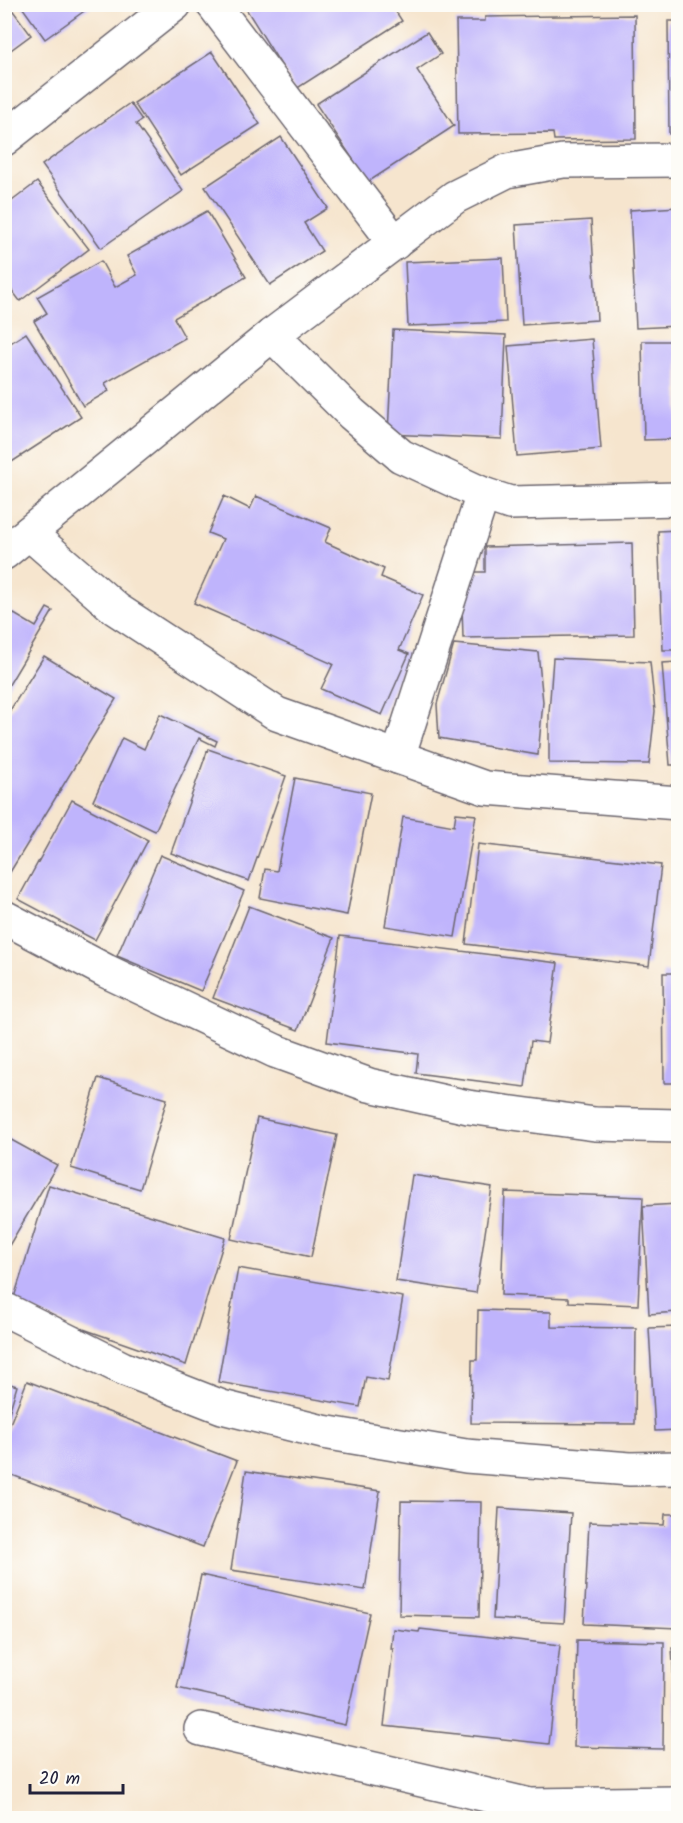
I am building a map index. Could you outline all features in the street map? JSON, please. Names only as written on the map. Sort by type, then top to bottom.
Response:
[{"type":"street","points":[[4,139],[175,4]]},
{"type":"street","points":[[213,4],[395,243]]},
{"type":"street","points":[[678,160],[563,161],[507,171],[454,197],[272,335],[17,543],[277,714],[484,788],[678,803]]},
{"type":"street","points":[[272,335],[352,414],[401,456],[483,494],[510,503],[678,499]]},
{"type":"street","points":[[398,757],[483,494]]},
{"type":"street","points":[[4,917],[106,971],[275,1051],[369,1085],[468,1107],[583,1122],[678,1126]]},
{"type":"street","points":[[4,1309],[122,1368],[222,1407],[323,1432],[466,1456],[630,1469],[678,1468]]},
{"type":"street","points":[[201,1729],[532,1812],[678,1803]]},
{"type":"building","points":[[4,4],[8,4],[31,35],[4,55]]},
{"type":"building","points":[[20,4],[94,4],[45,39]]},
{"type":"building","points":[[243,4],[391,4],[402,21],[296,89]]},
{"type":"building","points":[[635,15],[636,139],[554,140],[553,133],[458,134],[456,21],[485,21],[485,17]]},
{"type":"building","points":[[668,21],[678,21],[678,134],[669,134]]},
{"type":"building","points":[[427,32],[441,54],[417,70],[454,126],[368,182],[316,104]]},
{"type":"building","points":[[212,52],[260,124],[181,175],[134,103]]},
{"type":"building","points":[[130,103],[142,120],[136,124],[183,191],[101,248],[42,165]]},
{"type":"building","points":[[281,137],[328,208],[304,223],[322,251],[270,285],[205,187]]},
{"type":"building","points":[[37,182],[89,249],[20,301],[4,280],[4,207]]},
{"type":"building","points":[[678,207],[678,326],[636,328],[630,210]]},
{"type":"building","points":[[207,211],[246,277],[174,318],[185,338],[105,383],[109,391],[83,406],[34,321],[47,313],[37,297],[101,261],[115,287],[137,275],[127,256]]},
{"type":"building","points":[[591,220],[597,320],[522,325],[516,225]]},
{"type":"building","points":[[503,258],[506,322],[408,326],[405,262]]},
{"type":"building","points":[[393,330],[506,335],[502,439],[388,434]]},
{"type":"building","points":[[26,333],[81,417],[4,467],[4,347]]},
{"type":"building","points":[[592,339],[601,449],[517,456],[508,346]]},
{"type":"building","points":[[642,341],[678,341],[678,439],[644,440]]},
{"type":"building","points":[[224,496],[250,509],[256,496],[331,528],[325,542],[384,569],[381,577],[423,595],[399,650],[409,654],[382,715],[321,689],[333,664],[194,603],[223,539],[208,533]]},
{"type":"building","points":[[678,530],[678,650],[663,650],[658,531]]},
{"type":"building","points":[[632,543],[634,635],[463,638],[461,572],[485,572],[485,547]]},
{"type":"building","points":[[4,608],[36,627],[47,608],[53,611],[4,693]]},
{"type":"building","points":[[454,644],[538,652],[543,702],[538,755],[439,738],[437,704]]},
{"type":"building","points":[[44,656],[116,699],[4,882],[4,720]]},
{"type":"building","points":[[553,658],[650,662],[655,711],[649,764],[549,763],[549,713]]},
{"type":"building","points":[[678,662],[678,765],[670,765],[662,663]]},
{"type":"building","points":[[160,714],[217,741],[215,746],[199,738],[155,831],[93,801],[122,738],[144,749]]},
{"type":"building","points":[[208,749],[286,776],[249,881],[171,853]]},
{"type":"building","points":[[295,778],[371,793],[347,915],[260,898],[265,869],[277,871]]},
{"type":"building","points":[[72,800],[148,840],[95,940],[18,899]]},
{"type":"building","points":[[456,813],[476,815],[455,937],[385,926],[403,817],[454,826]]},
{"type":"building","points":[[478,844],[661,865],[649,966],[466,944]]},
{"type":"building","points":[[160,855],[244,891],[201,991],[117,956]]},
{"type":"building","points":[[249,906],[334,938],[298,1030],[213,998]]},
{"type":"building","points":[[340,936],[558,963],[547,1043],[531,1041],[525,1087],[416,1073],[418,1054],[327,1042]]},
{"type":"building","points":[[663,973],[678,973],[678,1083],[664,1083]]},
{"type":"building","points":[[98,1078],[167,1099],[140,1189],[71,1168]]},
{"type":"building","points":[[257,1118],[337,1135],[311,1257],[231,1239]]},
{"type":"building","points":[[4,1136],[57,1165],[4,1254]]},
{"type":"building","points":[[412,1175],[492,1187],[476,1293],[396,1281]]},
{"type":"building","points":[[49,1185],[225,1238],[186,1365],[12,1304]]},
{"type":"building","points":[[505,1192],[643,1197],[638,1305],[569,1302],[569,1298],[501,1295]]},
{"type":"building","points":[[678,1204],[678,1312],[649,1314],[643,1206]]},
{"type":"building","points":[[238,1268],[403,1297],[388,1381],[366,1377],[360,1407],[218,1382]]},
{"type":"building","points":[[478,1310],[551,1312],[551,1327],[636,1328],[635,1424],[471,1423],[472,1360],[477,1360]]},
{"type":"building","points":[[678,1327],[678,1430],[655,1431],[649,1328]]},
{"type":"building","points":[[27,1381],[237,1461],[203,1547],[4,1472],[4,1439]]},
{"type":"building","points":[[4,1382],[17,1386],[5,1426],[4,1426]]},
{"type":"building","points":[[246,1471],[380,1491],[365,1590],[231,1570]]},
{"type":"building","points":[[401,1501],[481,1502],[479,1617],[399,1615]]},
{"type":"building","points":[[499,1508],[571,1513],[564,1623],[493,1619]]},
{"type":"building","points":[[665,1514],[678,1514],[678,1628],[584,1624],[589,1522],[664,1525]]},
{"type":"building","points":[[201,1575],[370,1613],[345,1725],[177,1688]]},
{"type":"building","points":[[393,1629],[419,1632],[420,1629],[560,1645],[549,1744],[384,1726],[393,1649],[391,1649]]},
{"type":"building","points":[[577,1640],[664,1642],[663,1749],[574,1747]]},
{"type":"building","points":[[672,1648],[678,1648],[678,1738],[677,1738]]}]
